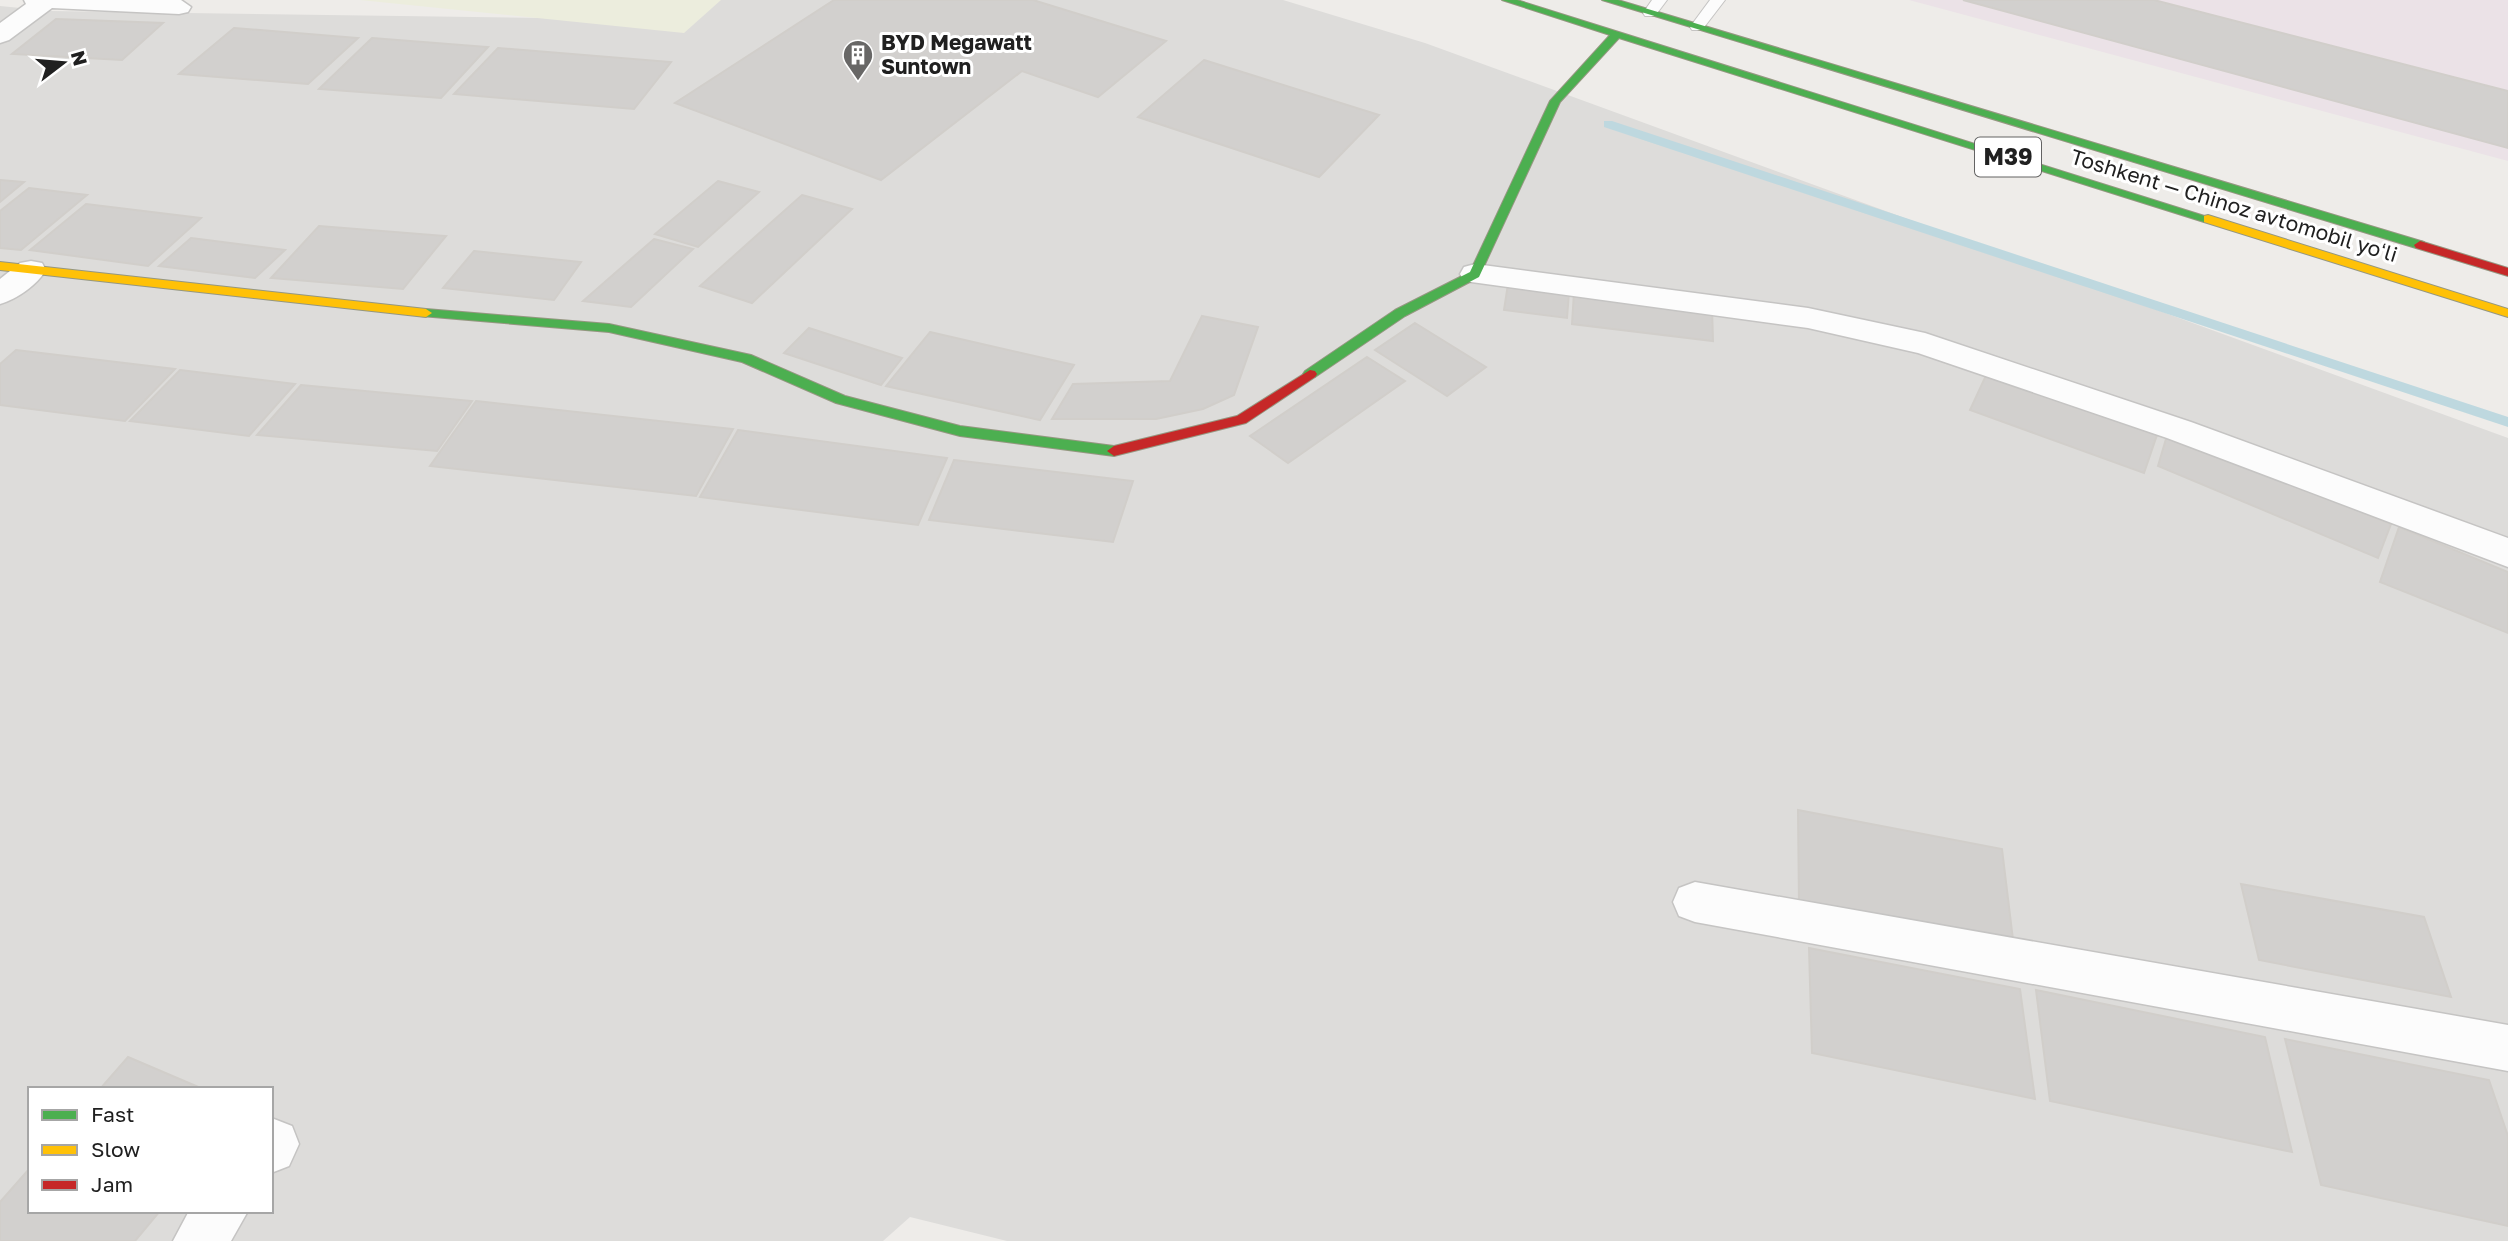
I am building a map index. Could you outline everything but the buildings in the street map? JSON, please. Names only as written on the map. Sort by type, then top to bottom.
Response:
[{"type":"main road","name":"Toshkent — Chinoz avtomobil yoʻli","points":[[1507,0],[2508,313]]},
{"type":"main road","name":"Toshkent — Chinoz avtomobil yoʻli","points":[[1607,0],[1655,6],[1697,27],[2508,272]]},
{"type":"main road","points":[[0,266],[371,309],[609,328],[746,358],[841,400],[960,431],[1118,452],[1241,420],[1400,313],[1475,275],[1555,102],[1617,34]]},
{"type":"street","points":[[0,35],[41,1],[179,7]]},
{"type":"street","points":[[0,293],[31,270]]},
{"type":"street","points":[[1475,275],[1808,318],[1925,344],[2179,430],[2508,553]]},
{"type":"street","points":[[1695,902],[2508,1048]]},
{"type":"street","points":[[199,1241],[220,1213]]},
{"type":"lane","points":[[1697,27],[1718,0]]},
{"type":"shaded area","points":[[718,0],[1283,0],[1425,43],[2508,438],[2508,1241],[1007,1241],[910,1217],[883,1241],[0,1241],[0,6],[51,11],[681,20]]},
{"type":"shaded area","points":[[1909,0],[2508,0],[2508,161]]},
{"type":"green space","points":[[360,0],[721,0],[684,33]]},
{"type":"waterway","points":[[1608,124],[2507,422]]},
{"type":"traffic: fast","points":[[1507,0],[2208,219]]},
{"type":"traffic: fast","points":[[1607,0],[2420,245]]},
{"type":"traffic: fast","points":[[1310,374],[1400,313],[1475,274],[1555,101],[1617,34]]},
{"type":"traffic: fast","points":[[426,313],[609,328],[746,358],[841,400],[960,431],[1114,451]]},
{"type":"traffic: slow","points":[[2208,219],[2508,313]]},
{"type":"traffic: slow","points":[[0,266],[426,313]]},
{"type":"traffic: jam","points":[[2420,245],[2508,272]]},
{"type":"traffic: jam","points":[[1114,451],[1241,420],[1310,374]]},
{"type":"place","name":"BYD Megawatt Suntown","points":[[858,82]]}]
